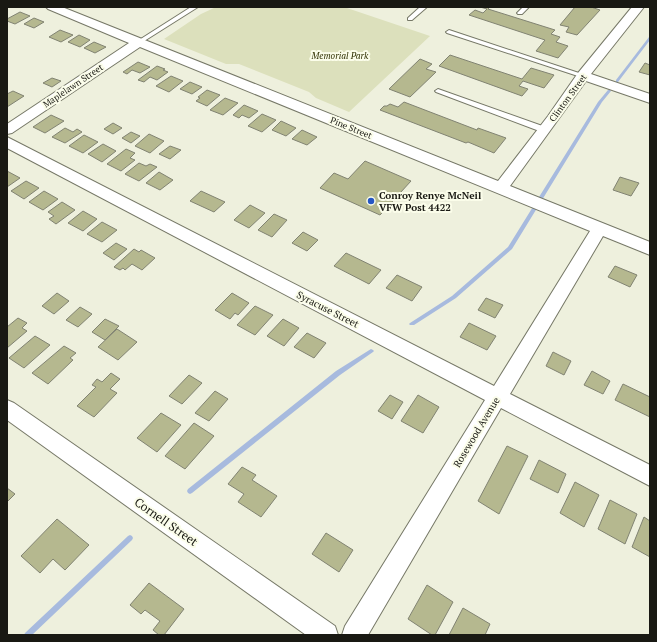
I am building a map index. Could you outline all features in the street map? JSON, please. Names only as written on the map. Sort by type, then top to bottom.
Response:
[{"type":"street","name":"Pine Street","points":[[52,7],[650,249]]},
{"type":"street","name":"Clinton Street","points":[[500,189],[545,130],[583,76],[638,7]]},
{"type":"street","name":"Maplelawn Street","points":[[7,130],[139,42]]},
{"type":"street","points":[[583,76],[650,99]]},
{"type":"street","name":"Syracuse Street","points":[[7,142],[650,476]]},
{"type":"street","name":"Rosewood Avenue","points":[[354,635],[599,228]]},
{"type":"street","name":"Cornell Street","points":[[7,409],[326,635]]},
{"type":"lane","points":[[139,42],[195,7]]},
{"type":"lane","points":[[410,19],[424,7]]},
{"type":"lane","points":[[520,12],[526,7]]},
{"type":"lane","points":[[449,32],[583,76]]},
{"type":"lane","points":[[438,91],[545,130]]},
{"type":"green space","name":"Memorial Park","points":[[216,7],[344,7],[430,36],[349,112],[316,98],[309,92],[239,64],[226,64],[164,39],[201,14]]},
{"type":"building","points":[[480,7],[490,7],[488,9],[555,30],[551,34],[560,37],[556,42],[568,46],[558,58],[536,51],[545,40],[469,15],[475,10],[483,13],[487,9]]},
{"type":"building","points":[[575,7],[591,7],[600,10],[577,35],[566,32],[569,27],[560,25]]},
{"type":"building","points":[[20,12],[30,16],[15,24],[7,21],[7,19]]},
{"type":"building","points":[[34,18],[44,22],[34,28],[24,24]]},
{"type":"building","points":[[60,30],[73,35],[61,42],[49,37]]},
{"type":"building","points":[[79,35],[90,40],[80,47],[68,42]]},
{"type":"building","points":[[94,42],[106,47],[95,53],[84,48]]},
{"type":"building","points":[[450,55],[522,79],[531,68],[554,75],[544,88],[523,81],[519,86],[528,89],[522,96],[439,66]]},
{"type":"building","points":[[420,59],[432,64],[426,69],[436,72],[410,97],[389,89]]},
{"type":"building","points":[[138,62],[150,67],[140,73],[132,70],[127,74],[123,72]]},
{"type":"building","points":[[645,63],[650,65],[650,75],[639,72]]},
{"type":"building","points":[[157,66],[168,72],[157,80],[150,77],[144,82],[138,80]]},
{"type":"building","points":[[171,76],[183,81],[169,92],[156,86]]},
{"type":"building","points":[[52,78],[61,81],[52,87],[43,83]]},
{"type":"building","points":[[190,82],[202,87],[192,94],[180,89]]},
{"type":"building","points":[[207,90],[220,95],[207,106],[196,101],[200,98],[198,97]]},
{"type":"building","points":[[13,91],[24,96],[7,107],[7,94]]},
{"type":"building","points":[[225,98],[238,103],[223,115],[210,110]]},
{"type":"building","points":[[404,102],[477,130],[478,128],[506,138],[494,153],[380,110],[384,106],[390,104],[398,107]]},
{"type":"building","points":[[244,105],[258,111],[249,118],[242,115],[239,118],[233,115]]},
{"type":"building","points":[[262,114],[276,120],[262,132],[248,126]]},
{"type":"building","points":[[51,115],[64,121],[45,133],[33,127]]},
{"type":"building","points":[[281,121],[296,128],[286,136],[272,130]]},
{"type":"building","points":[[113,123],[122,128],[113,134],[104,129]]},
{"type":"building","points":[[65,128],[73,132],[77,129],[82,132],[65,143],[52,137]]},
{"type":"building","points":[[302,130],[317,137],[307,145],[292,139]]},
{"type":"building","points":[[131,132],[140,136],[131,143],[122,138]]},
{"type":"building","points":[[149,134],[164,141],[150,153],[135,146]]},
{"type":"building","points":[[84,135],[98,142],[83,153],[69,146]]},
{"type":"building","points":[[103,144],[116,151],[102,162],[88,154]]},
{"type":"building","points":[[170,146],[181,150],[170,159],[159,154]]},
{"type":"building","points":[[126,149],[135,153],[130,158],[135,160],[121,171],[107,164]]},
{"type":"building","name":"Conroy Renye McNeil VFW Post 4422","points":[[365,161],[411,181],[380,215],[320,188],[334,173],[348,179]]},
{"type":"building","points":[[139,163],[146,166],[150,164],[157,167],[139,181],[125,174]]},
{"type":"building","points":[[7,171],[20,178],[7,187]]},
{"type":"building","points":[[159,172],[173,180],[160,190],[146,183]]},
{"type":"building","points":[[620,177],[639,183],[631,196],[613,190]]},
{"type":"building","points":[[26,181],[39,188],[24,199],[11,191]]},
{"type":"building","points":[[44,191],[58,199],[43,210],[29,202]]},
{"type":"building","points":[[201,191],[225,202],[214,212],[190,201]]},
{"type":"building","points":[[62,202],[75,210],[56,224],[49,219],[54,216],[48,212]]},
{"type":"building","points":[[250,205],[265,213],[249,228],[234,220]]},
{"type":"building","points":[[83,211],[97,219],[83,231],[68,223]]},
{"type":"building","points":[[274,214],[287,220],[272,237],[258,230]]},
{"type":"building","points":[[102,222],[117,230],[102,242],[87,234]]},
{"type":"building","points":[[303,232],[318,240],[307,251],[292,243]]},
{"type":"building","points":[[116,243],[127,249],[114,260],[103,253]]},
{"type":"building","points":[[134,249],[139,252],[141,250],[155,258],[142,270],[132,264],[125,270],[123,268],[120,270],[114,267]]},
{"type":"building","points":[[346,253],[381,270],[369,284],[334,266]]},
{"type":"building","points":[[615,266],[637,275],[630,287],[608,277]]},
{"type":"building","points":[[397,275],[422,287],[412,301],[386,288]]},
{"type":"building","points":[[57,293],[69,301],[54,314],[42,306]]},
{"type":"building","points":[[232,293],[249,303],[238,315],[235,313],[230,319],[215,310]]},
{"type":"building","points":[[486,298],[503,305],[495,318],[478,310]]},
{"type":"building","points":[[255,306],[273,315],[255,335],[237,325]]},
{"type":"building","points":[[80,307],[92,314],[78,327],[66,320]]},
{"type":"building","points":[[18,318],[27,323],[22,328],[27,331],[7,348],[7,327]]},
{"type":"building","points":[[105,319],[119,326],[105,340],[92,332]]},
{"type":"building","points":[[283,319],[299,328],[284,346],[267,336]]},
{"type":"building","points":[[469,323],[496,336],[487,350],[460,337]]},
{"type":"building","points":[[117,329],[137,342],[118,360],[98,347]]},
{"type":"building","points":[[307,333],[326,343],[314,358],[294,347]]},
{"type":"building","points":[[35,336],[50,345],[24,368],[9,358]]},
{"type":"building","points":[[64,346],[76,353],[70,358],[73,360],[48,384],[32,373]]},
{"type":"building","points":[[553,352],[571,361],[564,375],[546,366]]},
{"type":"building","points":[[592,371],[610,381],[603,394],[584,385]]},
{"type":"building","points":[[111,373],[120,379],[110,389],[117,393],[94,417],[77,406],[96,387],[92,385],[97,379],[102,382]]},
{"type":"building","points":[[189,375],[202,383],[182,404],[169,396]]},
{"type":"building","points":[[623,384],[650,397],[650,417],[615,400]]},
{"type":"building","points":[[215,391],[228,399],[209,421],[195,413]]},
{"type":"building","points":[[390,395],[403,402],[392,419],[378,411]]},
{"type":"building","points":[[418,395],[439,407],[423,433],[401,421]]},
{"type":"building","points":[[161,413],[181,425],[157,452],[137,438]]},
{"type":"building","points":[[194,423],[214,436],[185,469],[165,456]]},
{"type":"building","points":[[507,446],[528,456],[499,514],[478,501]]},
{"type":"building","points":[[539,460],[566,474],[558,493],[530,479]]},
{"type":"building","points":[[242,467],[256,475],[252,480],[277,496],[261,517],[238,502],[244,494],[228,484]]},
{"type":"building","points":[[575,482],[599,495],[584,527],[560,513]]},
{"type":"building","points":[[7,488],[15,494],[7,502]]},
{"type":"building","points":[[610,500],[637,514],[625,544],[598,529]]},
{"type":"building","points":[[644,517],[650,521],[650,557],[632,547]]},
{"type":"building","points":[[57,519],[89,545],[65,570],[53,559],[40,573],[21,556]]},
{"type":"building","points":[[326,533],[353,550],[339,572],[312,554]]},
{"type":"building","points":[[149,583],[184,609],[164,635],[159,635],[153,630],[160,621],[145,610],[141,614],[130,605]]},
{"type":"building","points":[[427,585],[453,602],[435,635],[432,635],[408,619]]},
{"type":"building","points":[[463,608],[490,624],[485,635],[449,635]]},
{"type":"waterway","points":[[617,81],[650,38]]},
{"type":"waterway","points":[[412,324],[454,297],[510,248],[600,102],[609,91]]},
{"type":"waterway","points":[[190,491],[338,373],[371,351]]},
{"type":"waterway","points":[[27,635],[130,538]]},
{"type":"place","name":"Conroy Renye McNeil VFW Post 4422","points":[[371,201]]}]
